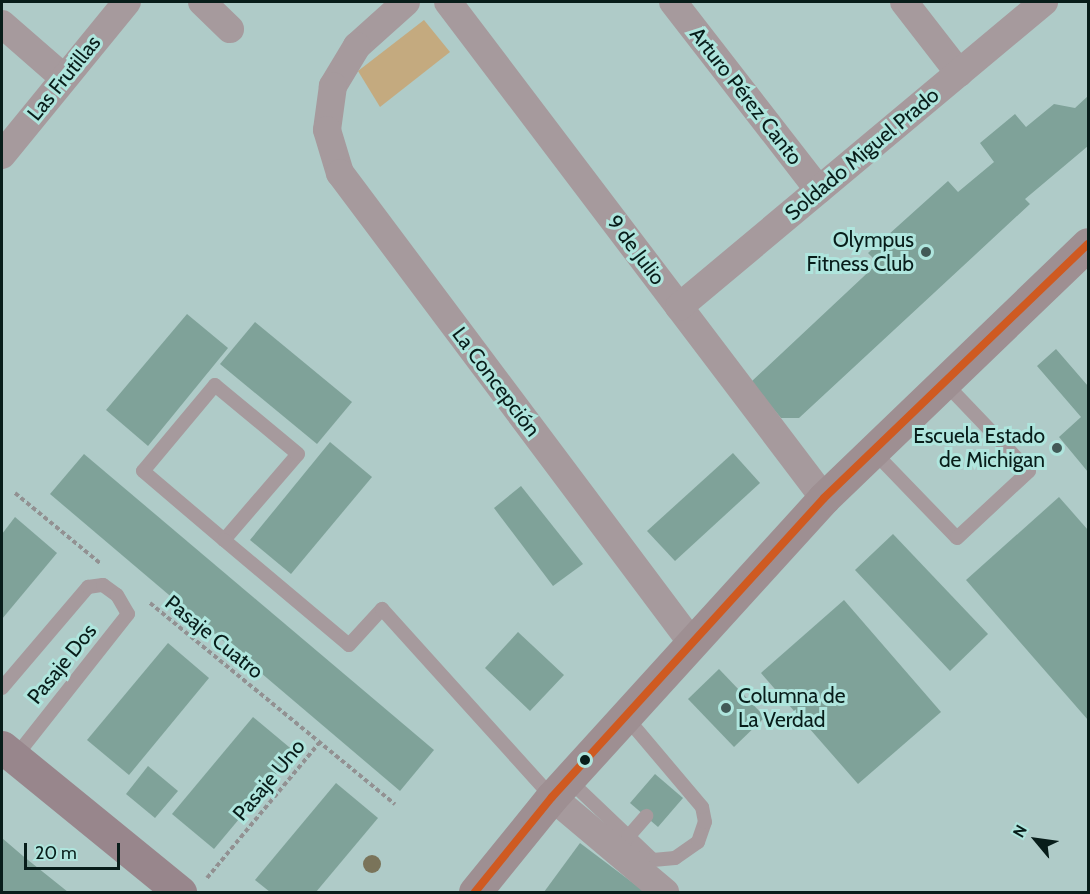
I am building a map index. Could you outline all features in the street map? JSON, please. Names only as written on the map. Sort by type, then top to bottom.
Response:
[{"type":"main road","points":[[476,892],[560,789],[824,498],[943,381],[1089,244]]},
{"type":"main road","points":[[8,753],[191,888]]},
{"type":"street","name":"Las Frutillas","points":[[2,155],[127,2]]},
{"type":"street","points":[[202,2],[230,29]]},
{"type":"street","name":"La Concepción","points":[[406,2],[357,46],[327,109],[331,151],[340,173],[692,644]]},
{"type":"street","name":"9 de Julio","points":[[447,2],[824,498]]},
{"type":"street","name":"Arturo Pérez Canto","points":[[672,2],[819,190]]},
{"type":"street","points":[[903,2],[959,73]]},
{"type":"street","name":"Soldado Miguel Prado","points":[[680,307],[1044,2]]},
{"type":"street","points":[[2,24],[64,78]]},
{"type":"street","points":[[560,789],[665,892]]},
{"type":"lane","points":[[872,450],[957,538],[1029,471],[943,381]]},
{"type":"lane","points":[[224,540],[298,454],[215,385],[143,471],[224,540],[350,645],[382,609],[560,789],[628,837],[653,860],[664,861],[698,842],[705,822],[702,807],[675,784],[626,717]]},
{"type":"lane","name":"Pasaje Dos","points":[[2,688],[88,587],[103,585],[117,595],[128,614],[8,753]]},
{"type":"lane","points":[[628,837],[646,816]]},
{"type":"path","points":[[15,493],[107,568]]},
{"type":"path","name":"Pasaje Cuatro","points":[[144,599],[395,804]]},
{"type":"path","name":"Pasaje Uno","points":[[191,888],[319,743]]},
{"type":"shaded area","points":[[424,20],[450,52],[380,107],[358,71]]},
{"type":"building","points":[[1088,96],[1088,146],[1025,199],[1030,204],[799,418],[781,418],[751,382],[878,263],[868,253],[948,181],[958,192],[994,162],[980,143],[1015,114],[1026,127],[1054,104],[1075,108]]},
{"type":"building","points":[[187,314],[228,348],[148,446],[106,410]]},
{"type":"building","points":[[255,322],[352,402],[317,444],[220,364]]},
{"type":"building","points":[[1056,349],[1088,386],[1088,472],[1059,437],[1081,417],[1037,366]]},
{"type":"building","points":[[330,442],[372,477],[291,574],[250,540]]},
{"type":"building","points":[[733,453],[760,483],[675,561],[647,531]]},
{"type":"building","points":[[84,454],[434,750],[400,791],[50,494]]},
{"type":"building","points":[[521,486],[583,564],[553,586],[494,508]]},
{"type":"building","points":[[1059,497],[1088,530],[1088,720],[966,580]]},
{"type":"building","points":[[15,517],[57,553],[2,619],[2,534]]},
{"type":"building","points":[[893,534],[988,634],[950,671],[855,570]]},
{"type":"building","points":[[844,600],[941,712],[858,784],[761,673]]},
{"type":"building","points":[[518,632],[564,675],[530,711],[485,668]]},
{"type":"building","points":[[168,643],[209,678],[129,775],[87,740]]},
{"type":"building","name":"Columna de La Verdad","points":[[719,669],[765,717],[734,747],[688,699]]},
{"type":"building","points":[[253,717],[295,752],[214,849],[172,814]]},
{"type":"building","points":[[148,766],[178,791],[155,818],[126,794]]},
{"type":"building","points":[[655,774],[683,798],[658,827],[630,803]]},
{"type":"building","points":[[336,783],[378,818],[316,892],[270,892],[255,880]]},
{"type":"building","points":[[2,838],[23,856],[68,892],[2,892]]},
{"type":"building","points":[[580,843],[645,892],[544,892]]},
{"type":"transit line","points":[[475,892],[552,797],[824,498],[1088,244]]},
{"type":"place","name":"Olympus Fitness Club","points":[[926,252]]},
{"type":"place","name":"Escuela Estado de Michigan","points":[[1057,448]]},
{"type":"place","name":"Columna de La Verdad","points":[[726,708]]}]
